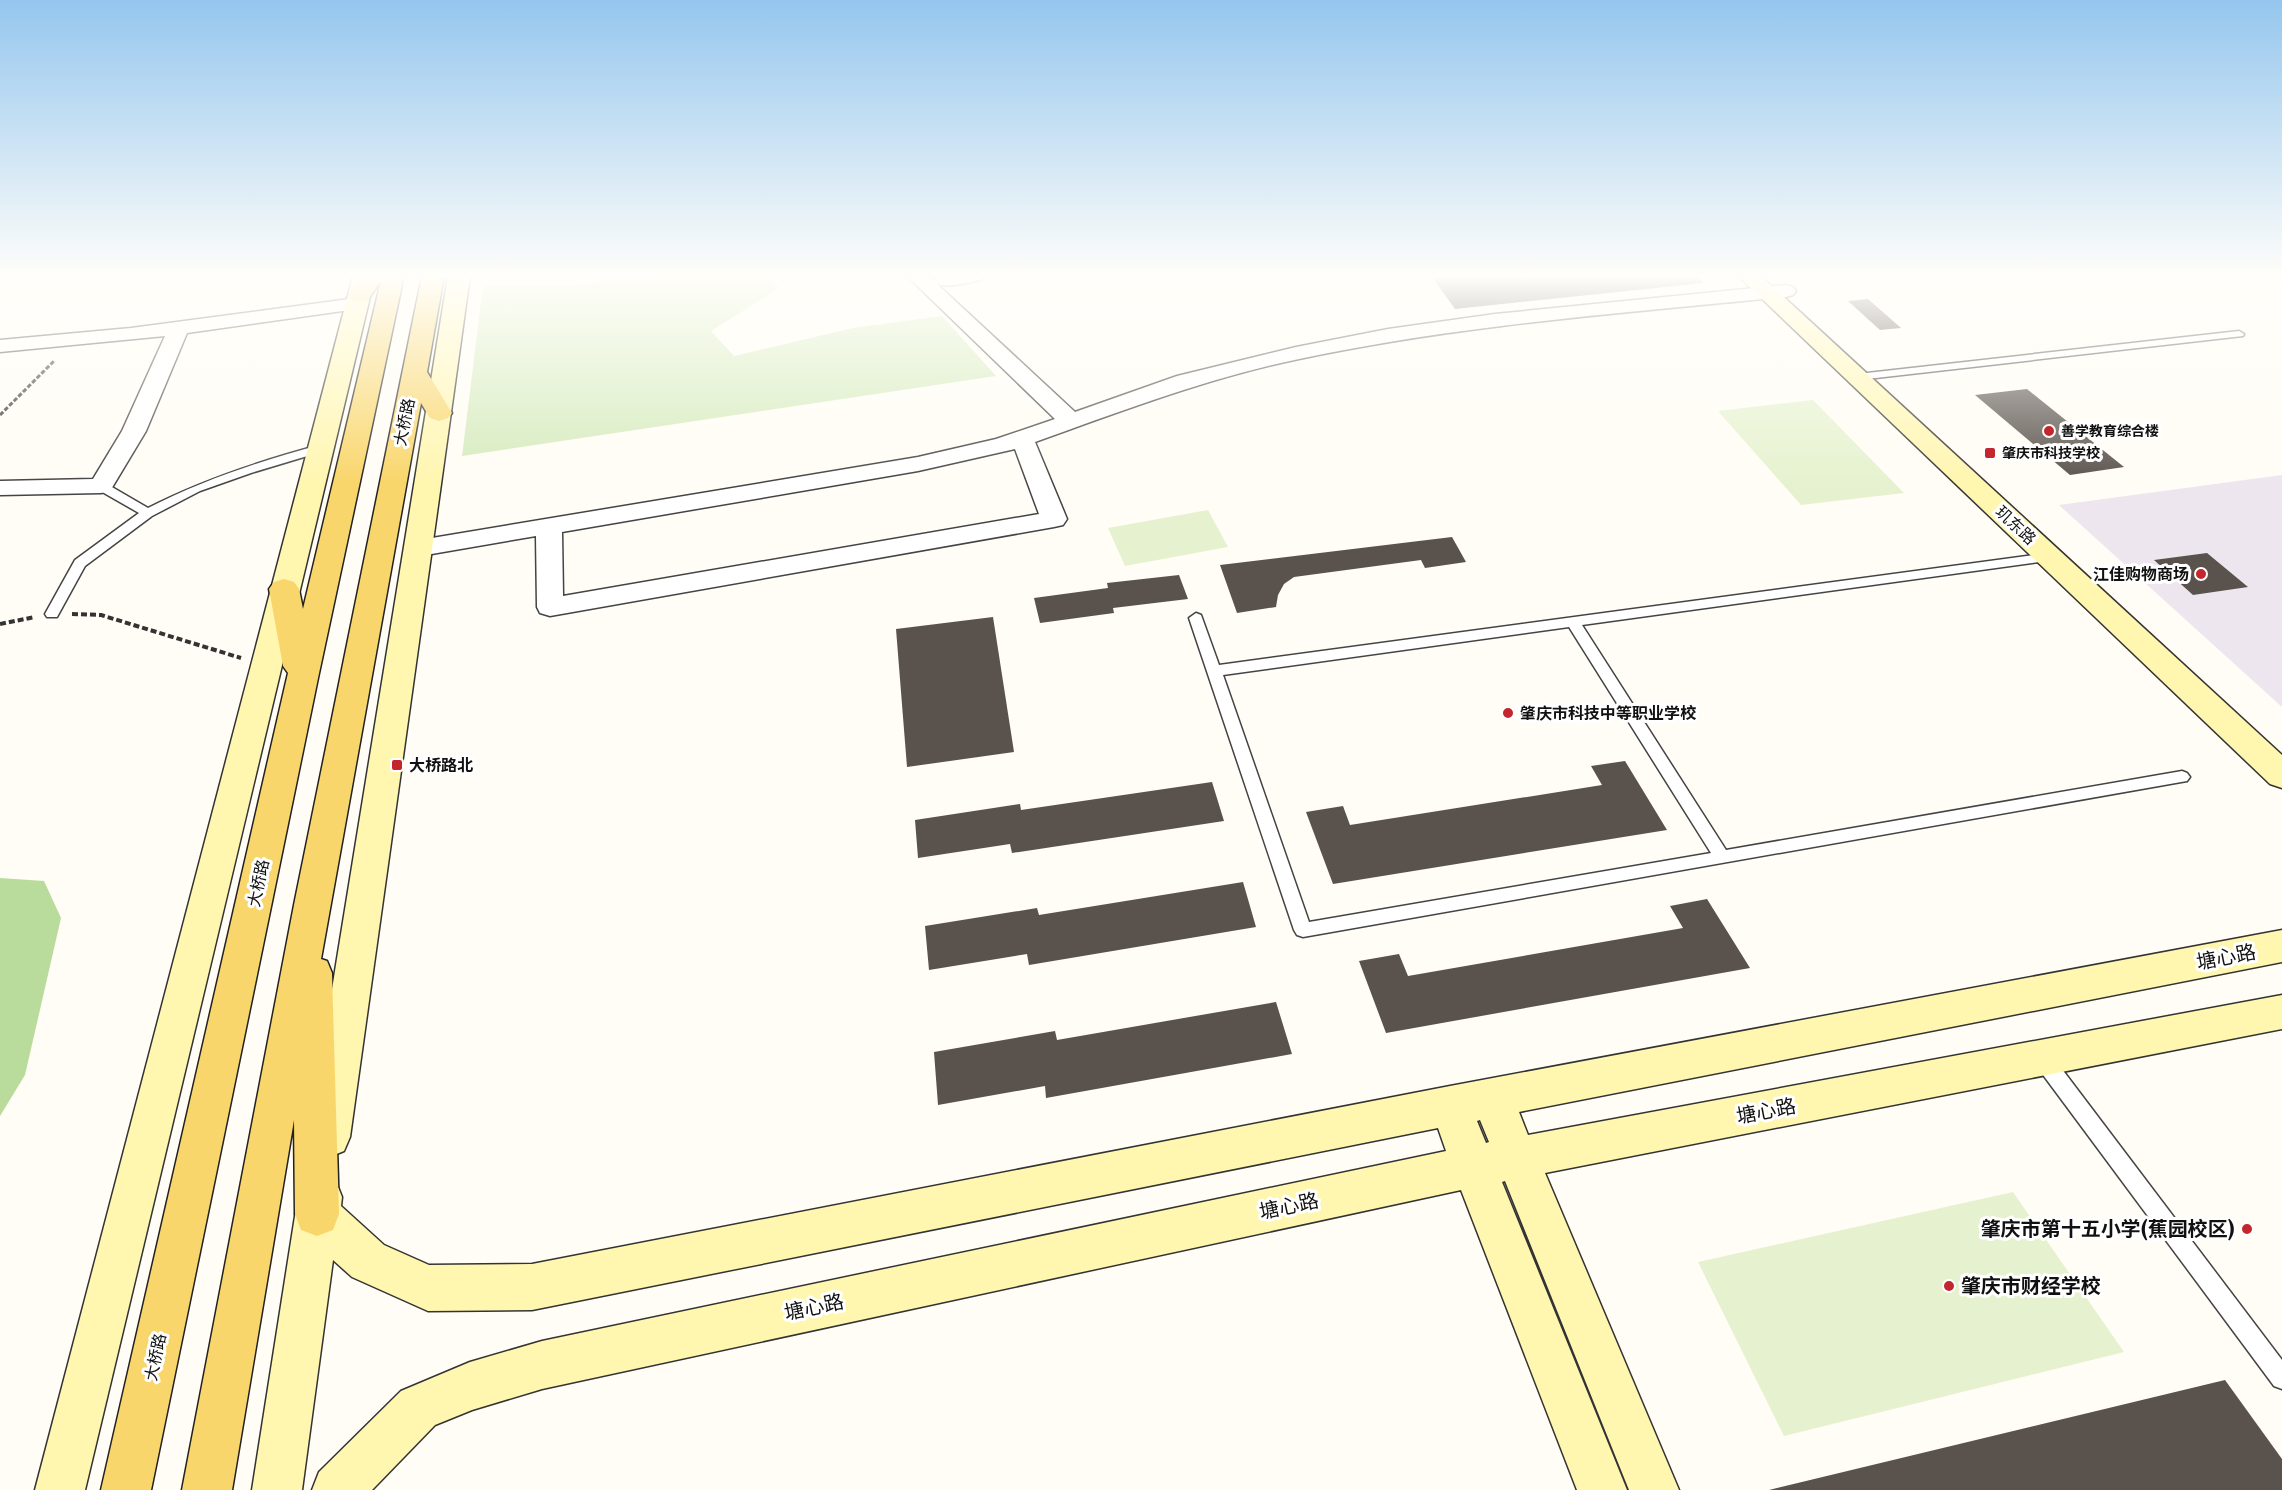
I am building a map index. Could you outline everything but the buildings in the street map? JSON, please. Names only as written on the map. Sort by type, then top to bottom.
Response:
[{"type":"main road","points":[[60,1490],[284,589],[348,346]]},
{"type":"main road","name":"大桥路","points":[[126,1490],[302,678],[377,346]]},
{"type":"main road","name":"大桥路","points":[[207,1490],[312,905],[419,346]]},
{"type":"main road","points":[[277,1490],[317,1214],[420,548],[448,346]]},
{"type":"main road","name":"玑东路","points":[[1835,346],[2282,745]]},
{"type":"main road","points":[[414,371],[438,413]]},
{"type":"main road","name":"玑东路","points":[[1868,376],[2049,556],[2282,775]]},
{"type":"main road","points":[[284,589],[302,678]]},
{"type":"main road","points":[[312,905],[317,1214]]},
{"type":"main road","name":"塘心路","points":[[317,1214],[368,1261],[428,1288],[532,1287],[1471,1102],[2282,946]]},
{"type":"main road","name":"塘心路","points":[[337,1490],[418,1408],[470,1386],[542,1365],[1496,1163],[2282,1012]]},
{"type":"main road","points":[[1471,1102],[1496,1163],[1654,1490]]},
{"type":"main road","points":[[1496,1163],[1602,1490]]},
{"type":"street","points":[[0,488],[101,486],[134,431],[171,346]]},
{"type":"street","points":[[997,346],[1082,419]]},
{"type":"street","points":[[1009,346],[1082,419]]},
{"type":"street","points":[[420,548],[918,464],[1022,438],[1082,419],[1185,381],[1334,346]]},
{"type":"street","points":[[549,526],[550,607],[1054,519],[1022,438]]},
{"type":"lane","points":[[1868,376],[2138,346]]},
{"type":"lane","points":[[51,614],[80,564],[148,513],[196,489],[246,470],[320,449]]},
{"type":"lane","points":[[101,486],[148,513]]},
{"type":"lane","points":[[1215,671],[2049,556]]},
{"type":"lane","points":[[1196,618],[1303,930],[2182,777]]},
{"type":"lane","points":[[1573,621],[1722,857]]},
{"type":"lane","points":[[2042,1058],[2282,1378]]},
{"type":"path","points":[[0,415],[70,346]]},
{"type":"path","points":[[0,624],[51,614],[101,615],[265,666]]},
{"type":"shaded area","points":[[2282,475],[2282,707],[2059,505]]},
{"type":"green space","points":[[476,346],[724,346],[734,356],[778,346],[969,346],[996,376],[462,456]]},
{"type":"green space","points":[[1813,400],[1904,493],[1801,505],[1718,411]]},
{"type":"green space","points":[[1208,510],[1228,547],[1125,566],[1108,528]]},
{"type":"green space","points":[[0,878],[44,881],[61,918],[25,1075],[0,1116]]},
{"type":"green space","points":[[2013,1192],[2124,1352],[1784,1436],[1698,1262]]},
{"type":"place","name":"善学教育综合楼","points":[[2049,431]]},
{"type":"place","name":"肇庆市科技学校","points":[[1990,453]]},
{"type":"place","name":"江佳购物商场","points":[[2201,574]]},
{"type":"place","name":"肇庆市科技中等职业学校","points":[[1508,713]]},
{"type":"place","name":"大桥路北","points":[[397,765]]},
{"type":"place","name":"肇庆市第十五小学(蕉园校区)","points":[[2247,1229]]},
{"type":"place","name":"肇庆市财经学校","points":[[1949,1286]]}]
